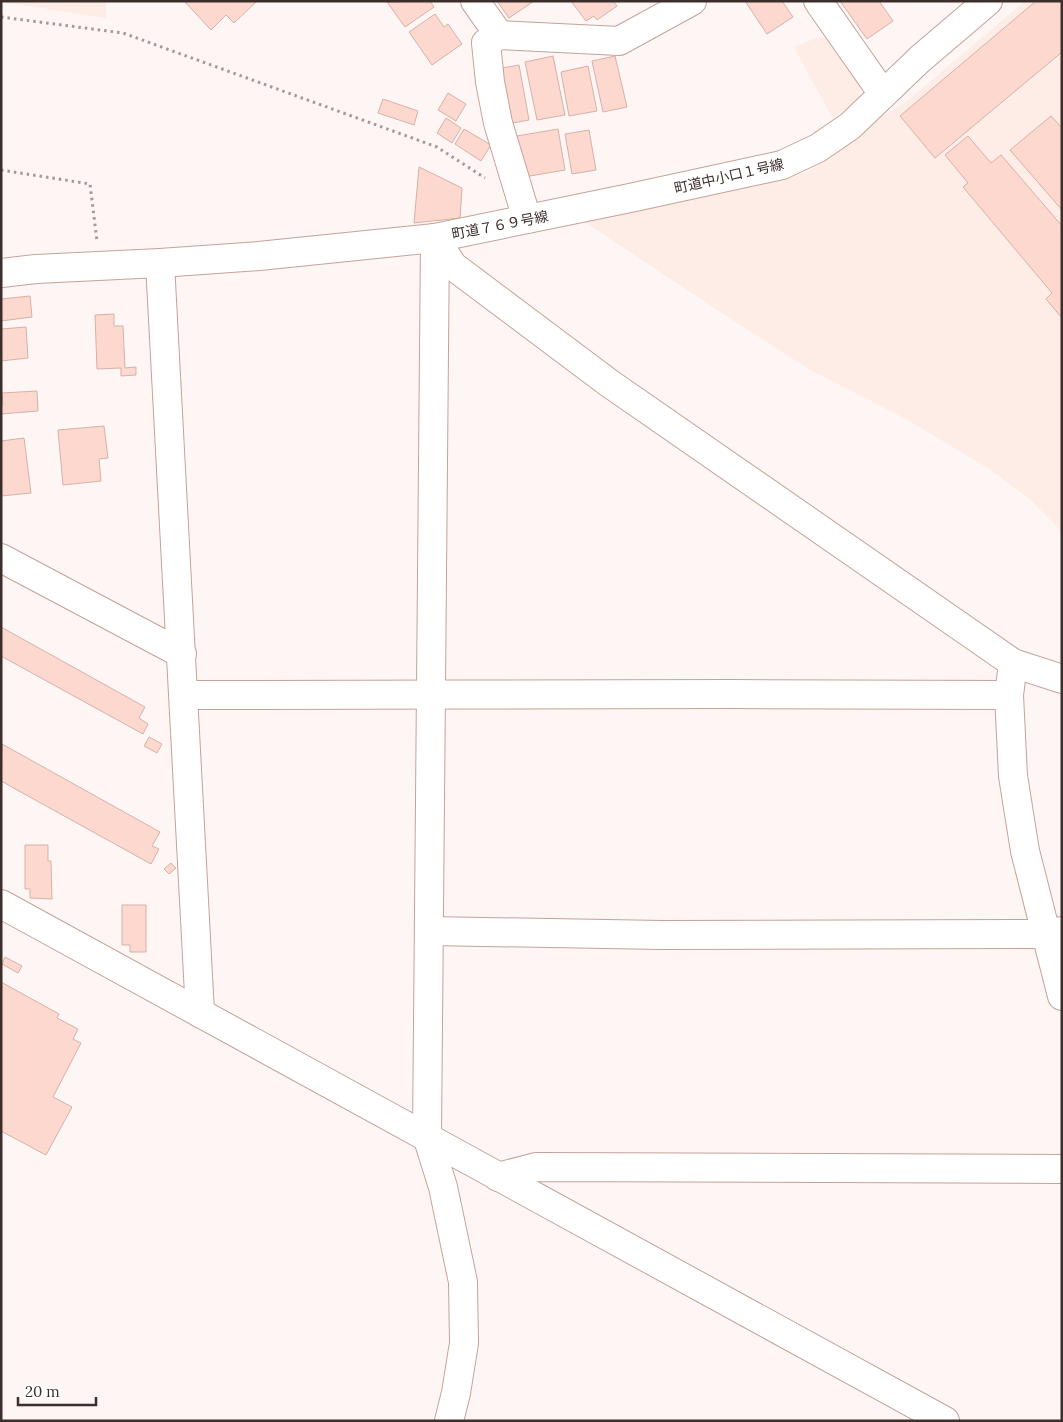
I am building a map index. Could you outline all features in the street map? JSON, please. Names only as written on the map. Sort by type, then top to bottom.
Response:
[{"type":"street","points":[[475,1],[499,35]]},
{"type":"street","points":[[545,216],[517,188],[498,123],[490,82],[486,43],[499,35],[619,41],[655,10],[692,1]]},
{"type":"street","points":[[818,1],[883,94]]},
{"type":"street","name":"町道中小口１号線","points":[[545,216],[782,165],[809,153],[850,126],[920,58],[988,1]]},
{"type":"street","name":"町道７６９号線","points":[[1,273],[36,269],[259,256],[435,238],[545,216]]},
{"type":"street","points":[[435,238],[453,266],[609,382],[1013,663],[1062,679]]},
{"type":"street","points":[[435,238],[427,1136],[442,1187],[463,1282],[464,1343],[456,1393],[449,1421]]},
{"type":"street","points":[[160,263],[200,1012]]},
{"type":"street","points":[[1,558],[182,654]]},
{"type":"street","points":[[1013,663],[1009,695],[1013,776],[1024,851],[1054,933],[1062,996]]},
{"type":"street","points":[[184,696],[758,693],[1009,695]]},
{"type":"street","points":[[1,904],[945,1421]]},
{"type":"street","points":[[430,931],[662,935],[1054,933]]},
{"type":"street","points":[[498,1177],[536,1167],[1062,1169]]},
{"type":"path","points":[[1,17],[123,33],[437,147],[487,179]]},
{"type":"path","points":[[1,170],[90,184],[101,266]]},
{"type":"shaded area","points":[[1,1],[106,1],[106,18],[1,2]]},
{"type":"shaded area","points":[[1025,1],[1062,1],[1062,532],[1031,500],[989,469],[906,419],[812,371],[585,222],[792,177],[806,172],[828,160],[881,117],[907,101]]},
{"type":"shaded area","points":[[827,37],[861,83],[859,97],[833,119],[794,47],[814,39]]},
{"type":"building","points":[[184,1],[257,1],[234,23],[226,15],[211,30]]},
{"type":"building","points":[[430,1],[434,7],[405,27],[387,2]]},
{"type":"building","points":[[497,1],[534,1],[509,18]]},
{"type":"building","points":[[571,1],[613,1],[617,6],[597,20],[594,16],[586,21]]},
{"type":"building","points":[[745,1],[782,1],[793,17],[767,34]]},
{"type":"building","points":[[840,1],[879,1],[893,21],[867,39]]},
{"type":"building","points":[[1036,1],[1062,1],[1062,52],[935,158],[900,116]]},
{"type":"building","points":[[435,14],[444,27],[448,24],[462,44],[432,65],[409,32]]},
{"type":"building","points":[[553,56],[565,115],[537,120],[525,62]]},
{"type":"building","points":[[615,56],[627,107],[603,112],[592,61]]},
{"type":"building","points":[[519,65],[529,120],[507,124],[497,69]]},
{"type":"building","points":[[588,66],[597,111],[569,116],[561,72]]},
{"type":"building","points":[[448,93],[466,104],[456,121],[438,110]]},
{"type":"building","points":[[383,99],[418,111],[414,125],[378,113]]},
{"type":"building","points":[[1051,116],[1062,128],[1062,210],[1010,150]]},
{"type":"building","points":[[446,118],[461,128],[452,143],[437,133]]},
{"type":"building","points":[[464,129],[491,145],[481,161],[455,144]]},
{"type":"building","points":[[558,129],[565,170],[524,177],[517,136]]},
{"type":"building","points":[[589,130],[596,170],[572,174],[565,134]]},
{"type":"building","points":[[968,136],[991,163],[1001,155],[1062,226],[1062,318],[1046,299],[1052,293],[963,187],[968,183],[945,155]]},
{"type":"building","points":[[419,167],[462,188],[460,218],[414,223]]},
{"type":"building","points":[[30,296],[32,317],[1,321],[1,299]]},
{"type":"building","points":[[114,314],[114,326],[123,326],[125,368],[136,367],[136,375],[121,376],[121,368],[97,369],[95,315]]},
{"type":"building","points":[[26,327],[28,358],[1,361],[1,329]]},
{"type":"building","points":[[37,391],[38,411],[1,414],[1,405],[3,405],[2,393]]},
{"type":"building","points":[[104,426],[108,458],[99,459],[101,481],[63,485],[58,430]]},
{"type":"building","points":[[24,438],[31,493],[1,496],[1,441]]},
{"type":"building","points":[[1,627],[145,707],[139,718],[148,724],[143,734],[1,656]]},
{"type":"building","points":[[149,737],[162,744],[157,753],[144,746]]},
{"type":"building","points":[[2,744],[160,832],[152,846],[159,849],[151,864],[1,781]]},
{"type":"building","points":[[25,845],[48,845],[48,861],[51,861],[52,899],[30,898],[30,889],[25,889]]},
{"type":"building","points":[[171,863],[176,868],[169,874],[164,869]]},
{"type":"building","points":[[122,905],[146,905],[146,952],[130,952],[130,945],[122,945]]},
{"type":"building","points":[[5,957],[22,966],[18,973],[2,964]]},
{"type":"building","points":[[1,982],[59,1014],[57,1018],[78,1029],[73,1039],[81,1043],[53,1097],[72,1107],[46,1155],[1,1131]]}]
